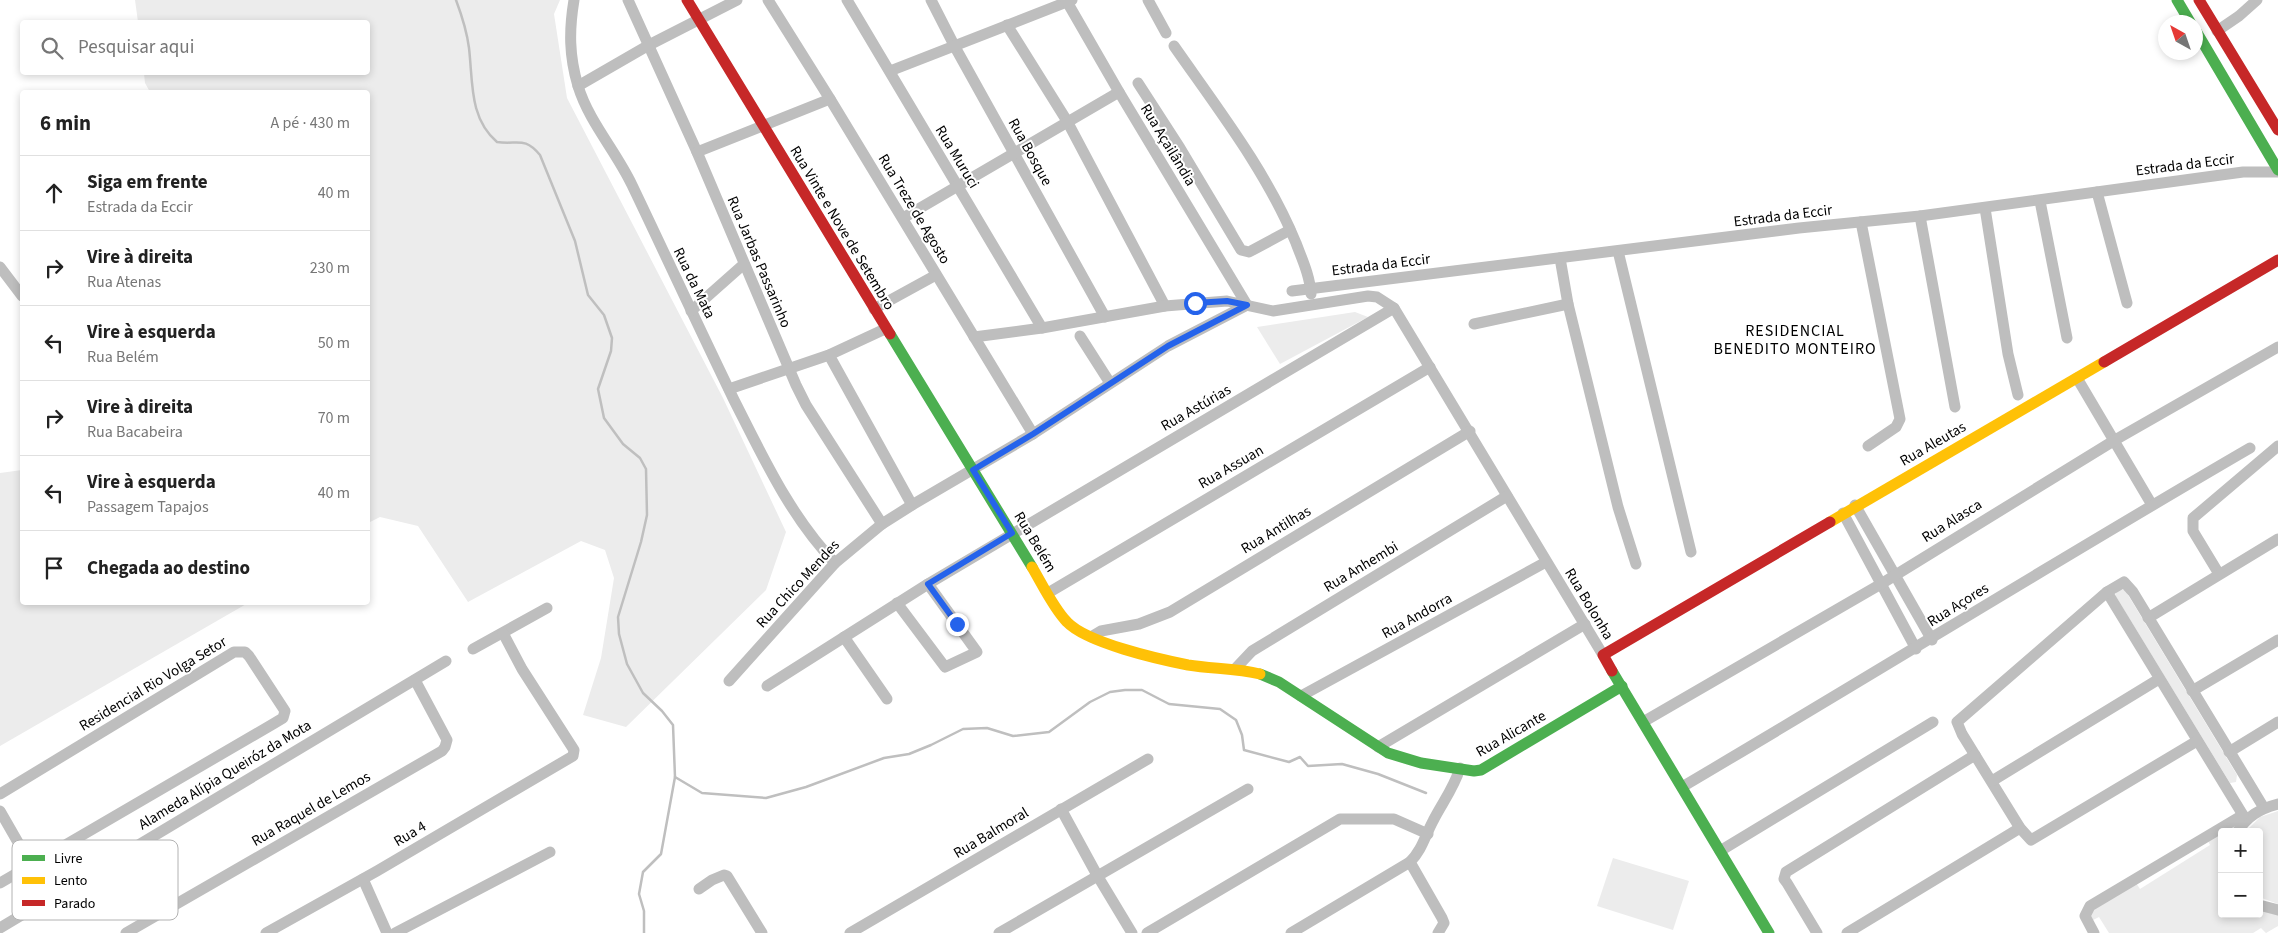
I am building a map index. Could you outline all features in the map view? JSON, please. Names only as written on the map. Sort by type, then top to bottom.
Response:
[{"type":"street","name":"Rua da Mata","points":[[574,0],[569,47],[578,86],[600,133],[632,184],[691,312],[777,486],[811,535],[835,563]]},
{"type":"street","name":"Rua Jarbas Passarinho","points":[[628,0],[697,152],[789,370],[806,405],[882,524]]},
{"type":"street","name":"Rua Vinte e Nove de Setembro","points":[[687,0],[885,329],[973,470]]},
{"type":"street","points":[[578,86],[698,18],[737,0]]},
{"type":"street","name":"Rua Treze de Agosto","points":[[768,0],[903,218],[1033,434]]},
{"type":"street","name":"Rua Muruci","points":[[847,0],[1042,328]]},
{"type":"street","name":"Rua Bosque","points":[[931,0],[955,47],[1105,317]]},
{"type":"street","points":[[1148,0],[1166,33]]},
{"type":"street","points":[[2177,0],[2186,15]]},
{"type":"street","points":[[2199,0],[2276,124]]},
{"type":"street","points":[[2217,31],[2239,16],[2257,0]]},
{"type":"street","points":[[890,71],[1068,1]]},
{"type":"street","name":"Rua Açailândia","points":[[1068,1],[1119,92],[1247,305]]},
{"type":"street","points":[[1007,25],[1066,121],[1164,306]]},
{"type":"street","points":[[2203,44],[2278,171]]},
{"type":"street","points":[[1174,46],[1224,116],[1262,176],[1290,230],[1306,270],[1311,306]]},
{"type":"street","points":[[1138,83],[1180,148],[1241,250],[1249,252],[1290,230]]},
{"type":"street","points":[[903,218],[958,188],[1014,152],[1119,92]]},
{"type":"street","points":[[697,152],[830,99]]},
{"type":"street","name":"Estrada da Eccir","points":[[1292,291],[1800,228],[1985,208],[2242,172],[2278,171]]},
{"type":"street","points":[[2097,192],[2127,303]]},
{"type":"street","points":[[2040,200],[2067,338]]},
{"type":"street","points":[[1985,208],[2008,354],[2018,395]]},
{"type":"street","points":[[1920,216],[1955,407]]},
{"type":"street","points":[[1861,222],[1900,420],[1896,428],[1868,446]]},
{"type":"street","points":[[1618,251],[1691,552]]},
{"type":"street","points":[[1560,258],[1568,304],[1618,507],[1636,564]]},
{"type":"street","name":"Rua Aleutas","points":[[1603,655],[1843,512],[2278,260]]},
{"type":"street","points":[[691,312],[744,264]]},
{"type":"street","points":[[0,266],[20,293]]},
{"type":"street","points":[[874,309],[936,275]]},
{"type":"street","name":"Estrada da Eccir","points":[[974,336],[1042,328],[1164,306],[1227,301],[1272,311],[1368,296],[1377,297]]},
{"type":"street","name":"Rua Bolonha","points":[[1377,297],[1394,308],[1470,431],[1546,562],[1769,933]]},
{"type":"street","points":[[1474,324],[1568,304]]},
{"type":"street","name":"Rua Chico Mendes","points":[[729,681],[835,563],[882,524],[912,504],[1033,434],[1168,346],[1247,305]]},
{"type":"street","name":"Rua Astúrias","points":[[767,686],[897,603],[1012,533],[1394,308]]},
{"type":"street","points":[[729,389],[829,355],[885,329]]},
{"type":"street","points":[[1080,336],[1110,383]]},
{"type":"street","name":"Rua Alasca","points":[[1643,722],[1881,584],[2115,440],[2278,347]]},
{"type":"street","points":[[829,355],[912,504]]},
{"type":"street","name":"Rua Assuan","points":[[1048,593],[1430,368]]},
{"type":"street","points":[[2077,378],[2152,505]]},
{"type":"street","name":"Rua Antilhas","points":[[1082,633],[1139,624],[1170,612],[1470,431]]},
{"type":"street","points":[[2219,574],[2193,531],[2193,518],[2278,446]]},
{"type":"street","name":"Rua Açores","points":[[1682,787],[1932,640],[2152,505],[2250,448]]},
{"type":"street","name":"Rua Belém","points":[[973,470],[1065,621],[1082,633]]},
{"type":"street","name":"Rua Anhembi","points":[[1235,669],[1252,651],[1507,496]]},
{"type":"street","points":[[1855,505],[1932,640]]},
{"type":"street","points":[[1843,512],[1916,649]]},
{"type":"street","points":[[2148,618],[2278,539]]},
{"type":"street","name":"Rua Andorra","points":[[1301,696],[1546,562]]},
{"type":"street","points":[[2197,741],[2034,840],[2028,839],[2020,828],[1962,734],[1958,720],[2107,592],[2119,583],[2126,584],[2264,808]]},
{"type":"street","points":[[897,603],[947,667],[977,652],[928,584]]},
{"type":"street","points":[[2107,592],[2244,818]]},
{"type":"street","points":[[474,650],[546,608]]},
{"type":"street","points":[[1082,633],[1105,643],[1190,665],[1235,669],[1272,680],[1301,696],[1378,747],[1585,624]]},
{"type":"street","name":"Rua 4","points":[[266,933],[363,879],[574,754],[574,750],[522,669],[503,633]]},
{"type":"street","points":[[844,637],[886,699]]},
{"type":"street","points":[[2192,692],[2278,640]]},
{"type":"street","name":"Residencial Rio Volga Setor","points":[[0,794],[234,652],[246,652],[284,708],[283,718],[74,840]]},
{"type":"street","name":"Alameda Alípia Queiróz da Mota","points":[[147,840],[446,661]]},
{"type":"street","points":[[1992,782],[2159,679]]},
{"type":"street","name":"Rua Raquel de Lemos","points":[[178,903],[442,751],[447,740],[415,680]]},
{"type":"street","name":"Rua Alicante","points":[[1378,747],[1388,754],[1421,763],[1481,770],[1622,686]]},
{"type":"street","points":[[1720,851],[1932,722]]},
{"type":"street","points":[[2229,752],[2278,722]]},
{"type":"street","points":[[1817,933],[1786,883],[1784,879],[1786,872],[1975,755]]},
{"type":"street","name":"Rua Balmoral","points":[[850,933],[1148,759]]},
{"type":"street","points":[[1291,933],[1410,862],[1421,849],[1445,798],[1455,784],[1460,768]]},
{"type":"street","points":[[2228,790],[2246,780]]},
{"type":"street","points":[[999,933],[1248,789]]},
{"type":"street","points":[[2094,933],[2085,916],[2086,910],[2090,906],[2244,818],[2264,808],[2278,804]]},
{"type":"street","points":[[1061,809],[1097,875],[1132,933]]},
{"type":"street","points":[[0,811],[17,840]]},
{"type":"street","points":[[2239,828],[2244,818]]},
{"type":"street","points":[[1147,933],[1340,819],[1394,819],[1428,834]]},
{"type":"street","points":[[1847,933],[2020,828]]},
{"type":"street","points":[[395,933],[550,852]]},
{"type":"street","points":[[1410,862],[1444,923],[1438,933]]},
{"type":"street","points":[[699,889],[712,880],[724,875],[728,876],[762,933]]},
{"type":"street","points":[[0,883],[12,876]]},
{"type":"street","points":[[363,879],[387,933]]},
{"type":"street","points":[[2263,906],[2278,910]]},
{"type":"street","name":"Alameda Alípia Queiróz da Mota","points":[[0,928],[13,920]]},
{"type":"street","name":"Rua Raquel de Lemos","points":[[126,933],[149,920]]},
{"type":"shaded area","points":[[135,0],[560,0],[554,14],[567,98],[723,398],[786,532],[766,590],[626,727],[583,715],[601,658],[614,578],[605,550],[581,541],[468,602],[418,526],[380,517],[370,522],[370,90],[149,90],[145,83],[144,75],[370,75],[370,20],[138,20]]},
{"type":"shaded area","points":[[1355,312],[1368,317],[1280,364],[1257,327]]},
{"type":"shaded area","points":[[20,470],[20,605],[245,605],[0,746],[0,473]]},
{"type":"shaded area","points":[[2119,589],[2125,590],[2237,775],[2236,782],[2230,783],[2115,595]]},
{"type":"shaded area","points":[[2278,811],[2278,904],[2263,898],[2263,828],[2249,828],[2260,817]]},
{"type":"shaded area","points":[[2232,823],[2234,826],[2233,828],[2224,828]]},
{"type":"shaded area","points":[[2218,832],[2218,918],[2263,918],[2263,911],[2278,915],[2278,926],[2266,933],[2261,928],[2253,933],[2109,933],[2099,917],[2093,920],[2088,912],[2136,883],[2140,889],[2210,845],[2207,839]]},
{"type":"shaded area","points":[[1613,858],[1689,881],[1673,930],[1597,906]]},
{"type":"waterway","points":[[456,0],[467,36],[474,99],[481,122],[497,142],[525,143],[540,155],[575,241],[588,295],[604,315],[612,338],[611,351],[598,389],[604,418],[623,444],[640,458],[646,469],[647,515],[641,542],[618,617],[619,634],[627,664],[643,693],[662,711],[673,725],[675,777],[661,854],[643,872],[639,894],[644,911],[644,933]]},
{"type":"waterway","points":[[675,777],[702,793],[766,798],[806,787],[884,758],[909,754],[963,729],[987,728],[1013,736],[1049,732],[1090,702],[1110,692],[1142,690],[1169,704],[1220,709],[1236,720],[1242,735],[1244,750],[1289,762],[1300,757],[1308,766],[1342,764],[1378,774],[1426,793]]},
{"type":"traffic: fast","points":[[2177,0],[2186,15]]},
{"type":"traffic: fast","points":[[2203,43],[2278,170]]},
{"type":"traffic: fast","points":[[890,334],[1032,567]]},
{"type":"traffic: fast","points":[[1612,671],[1769,933]]},
{"type":"traffic: fast","points":[[1260,674],[1279,682],[1388,753],[1421,763],[1474,771],[1481,770],[1622,686]]},
{"type":"traffic: slow","points":[[1830,522],[2104,362]]},
{"type":"traffic: slow","points":[[1032,567],[1062,617],[1077,630],[1090,637],[1124,649],[1175,662],[1260,674]]},
{"type":"traffic: jam","points":[[687,0],[890,334]]},
{"type":"traffic: jam","points":[[2199,0],[2278,130]]},
{"type":"traffic: jam","points":[[2104,362],[2278,260]]},
{"type":"traffic: jam","points":[[1612,671],[1603,655],[1830,522]]},
{"type":"district","name":"RESIDENCIAL BENEDITO MONTEIRO","points":[[1795,340]]},
{"type":"route","points":[[957,624],[928,584],[1012,533],[973,470],[1033,434],[1168,346],[1247,305],[1227,301],[1195,303]]}]
